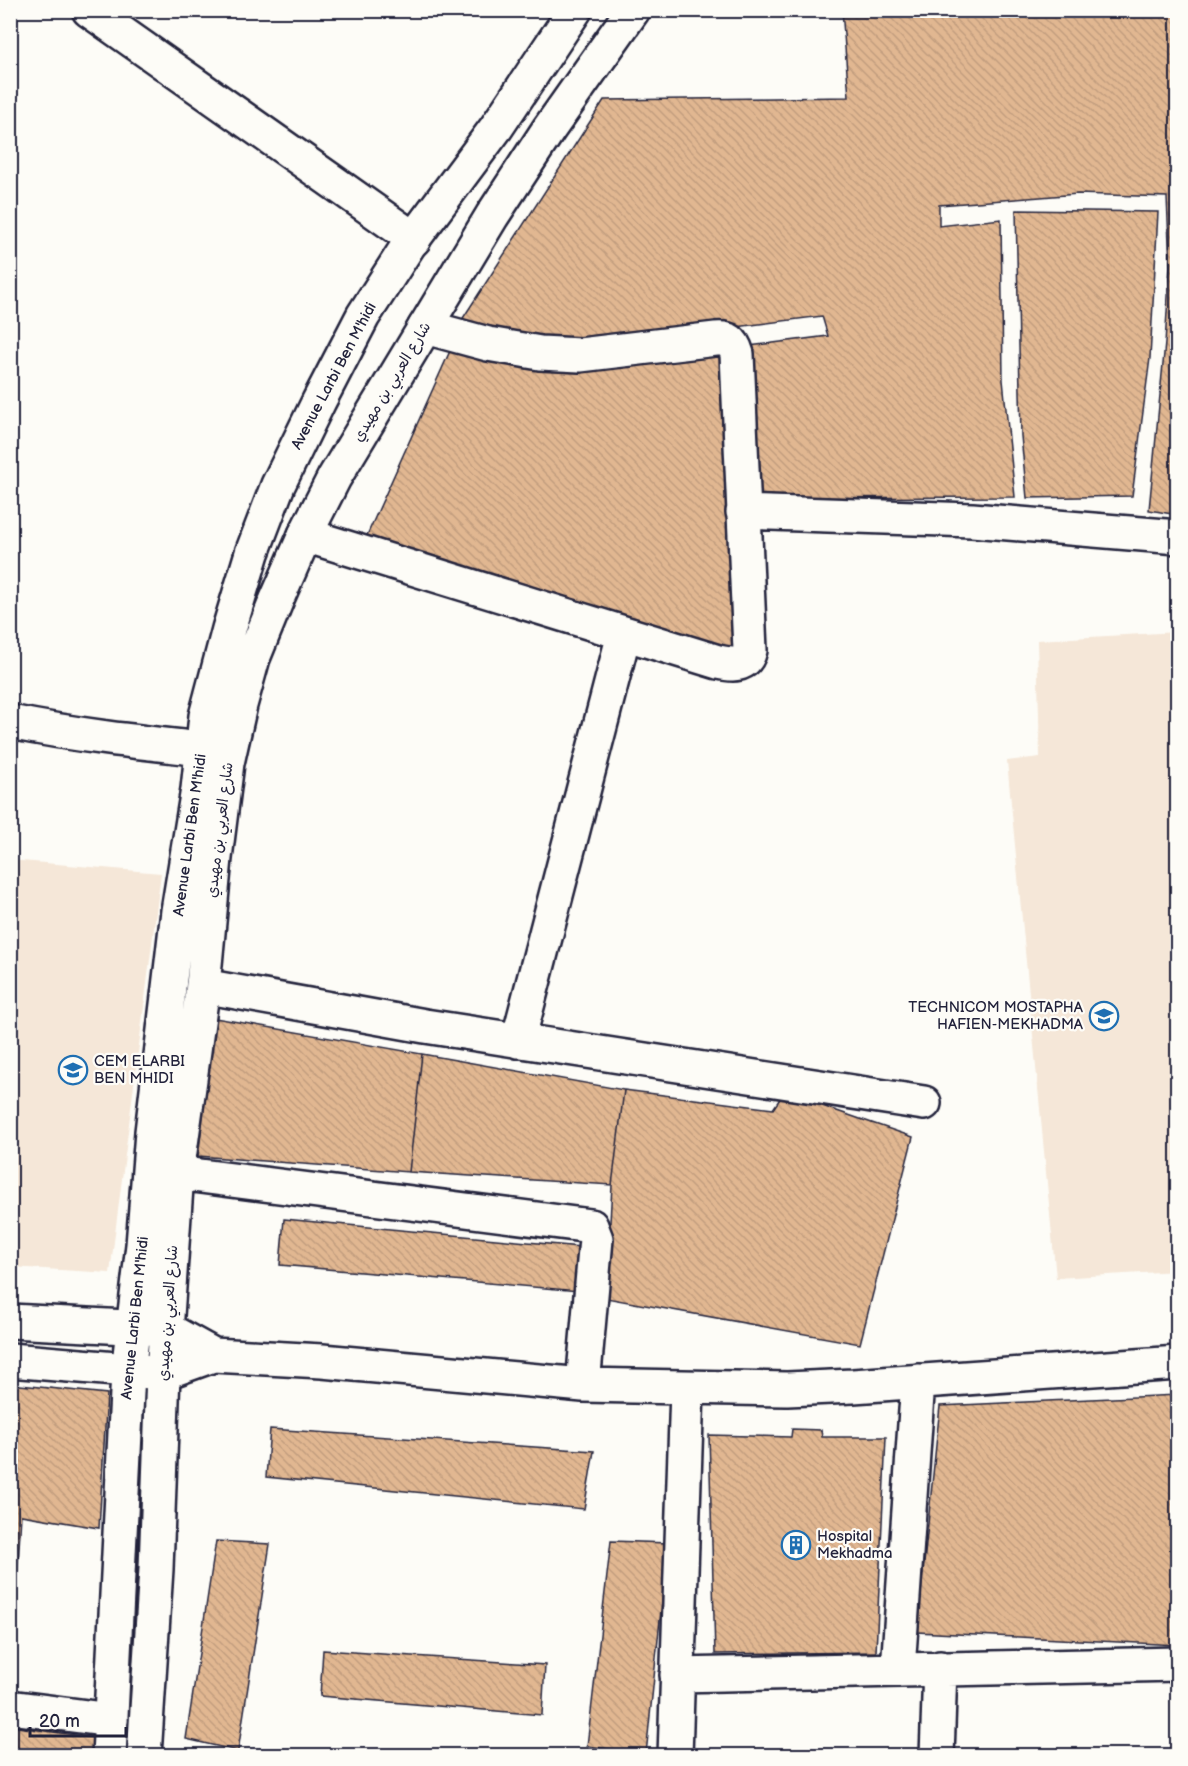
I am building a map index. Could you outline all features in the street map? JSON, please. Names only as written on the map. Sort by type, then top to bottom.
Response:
[{"type":"street","points":[[89,10],[414,239]]},
{"type":"street","name":"Avenue Larbi Ben M'hidi","points":[[109,1755],[128,1372],[153,1132],[187,848],[198,789],[206,716],[229,629],[252,553],[278,485],[363,316],[414,239],[496,128],[575,10]]},
{"type":"street","name":"شارع العربي بن مهيدي","points":[[144,1755],[156,1569],[163,1373],[177,1173],[203,986],[227,763],[253,658],[305,535],[334,478],[492,216],[549,129],[633,10]]},
{"type":"street","points":[[305,535],[718,662],[732,664],[745,662],[750,650],[736,354],[731,340],[716,339],[580,355],[550,354],[488,344],[425,327]]},
{"type":"street","points":[[743,512],[972,520],[1178,537]]},
{"type":"street","points":[[518,1041],[624,634]]},
{"type":"street","points":[[10,722],[108,738],[203,749]]},
{"type":"street","points":[[203,986],[518,1041],[924,1102]]},
{"type":"street","points":[[177,1173],[582,1223],[591,1226],[596,1239],[583,1385]]},
{"type":"street","points":[[10,1321],[166,1329],[213,1355]]},
{"type":"street","points":[[10,1360],[128,1372],[163,1373],[213,1355],[322,1361],[583,1385],[687,1389],[787,1389],[1178,1363]]},
{"type":"street","points":[[898,1669],[918,1381]]},
{"type":"street","points":[[675,1755],[687,1389]]},
{"type":"street","points":[[677,1675],[1178,1664]]},
{"type":"street","points":[[937,1755],[940,1668]]},
{"type":"street","points":[[10,1707],[111,1720]]},
{"type":"shaded area","name":"TECHNICOM MOSTAPHA HAFIEN-MEKHADMA","points":[[1177,632],[1177,1271],[1056,1278],[1007,761],[1040,757],[1037,640]]},
{"type":"shaded area","name":"CEM ELARBI BEN MHIDI","points":[[10,860],[161,873],[110,1273],[11,1267]]},
{"type":"building","points":[[842,10],[1178,10],[1178,515],[1149,510],[1170,266],[1167,197],[1078,194],[939,205],[939,226],[1001,219],[1003,380],[1015,497],[747,498],[741,347],[828,336],[822,316],[580,347],[456,329],[604,100],[849,97]]},
{"type":"building","points":[[1016,210],[1158,212],[1150,358],[1132,496],[1027,498],[1021,436]]},
{"type":"building","points":[[727,348],[737,658],[364,542],[450,351]]},
{"type":"building","points":[[215,1018],[422,1054],[409,1172],[198,1156]]},
{"type":"building","points":[[422,1054],[624,1090],[612,1185],[409,1172]]},
{"type":"building","points":[[624,1090],[773,1109],[784,1093],[913,1137],[860,1344],[606,1298],[612,1185]]},
{"type":"building","points":[[284,1219],[580,1247],[579,1291],[280,1265]]},
{"type":"building","points":[[10,1384],[107,1394],[99,1528],[21,1515],[11,1680]]},
{"type":"building","points":[[1178,1395],[1178,1645],[917,1632],[940,1406]]},
{"type":"building","points":[[270,1429],[594,1451],[584,1509],[266,1477]]},
{"type":"building","name":"Hospital Mekhadma","points":[[792,1429],[821,1430],[822,1437],[886,1437],[876,1652],[715,1654],[709,1435],[791,1437]]},
{"type":"building","points":[[216,1541],[270,1544],[238,1751],[186,1739]]},
{"type":"building","points":[[611,1541],[668,1543],[646,1754],[587,1746]]},
{"type":"building","points":[[323,1650],[545,1665],[542,1715],[320,1696]]},
{"type":"building","points":[[10,1726],[96,1738],[95,1756],[10,1756]]},
{"type":"place","name":"TECHNICOM MOSTAPHA HAFIEN-MEKHADMA","points":[[1104,1016]]},
{"type":"place","name":"CEM ELARBI BEN MHIDI","points":[[73,1070]]},
{"type":"place","name":"Hospital Mekhadma","points":[[796,1545]]}]
